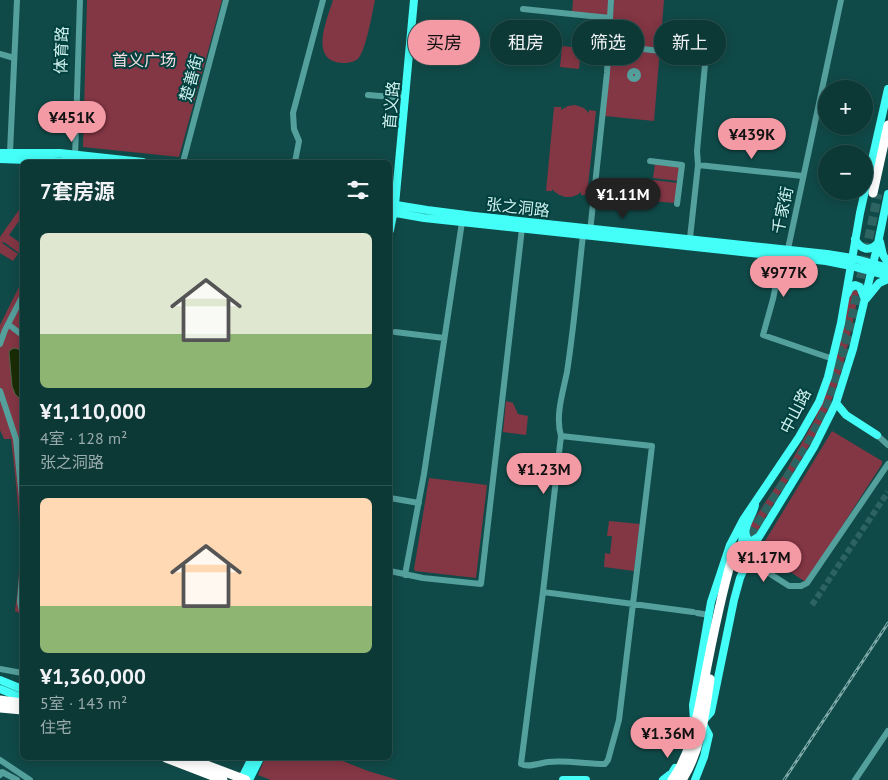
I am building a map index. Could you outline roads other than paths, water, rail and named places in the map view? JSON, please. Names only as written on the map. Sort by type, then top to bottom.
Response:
[{"type":"highway","name":"中山路","points":[[880,193],[888,125]]},
{"type":"highway","name":"中山路","points":[[880,193],[888,152]]},
{"type":"highway","points":[[682,780],[694,758],[721,620],[735,561]]},
{"type":"highway","points":[[672,780],[686,755],[694,730],[721,596],[735,561]]},
{"type":"highway","points":[[0,700],[20,703]]},
{"type":"highway","points":[[0,708],[20,710]]},
{"type":"highway","points":[[171,760],[224,780]]},
{"type":"highway","points":[[193,760],[248,780]]},
{"type":"main road","name":"首义路","points":[[392,208],[414,0]]},
{"type":"main road","name":"中山路","points":[[694,730],[693,704],[709,615],[712,602],[735,561],[736,532],[799,437],[819,402],[833,359],[855,239],[888,89]]},
{"type":"main road","points":[[0,153],[10,152],[108,160]]},
{"type":"main road","points":[[0,159],[73,158]]},
{"type":"main road","name":"中山路","points":[[735,561],[751,552],[758,537],[814,446],[836,403],[849,362],[878,240],[880,193]]},
{"type":"main road","name":"张之洞路","points":[[392,208],[427,210],[588,233],[782,256],[851,262]]},
{"type":"main road","name":"张之洞路","points":[[392,208],[462,222],[588,233],[690,238],[788,249],[851,262]]},
{"type":"main road","points":[[855,239],[860,246],[867,249],[874,248],[878,240]]},
{"type":"main road","points":[[878,240],[888,263]]},
{"type":"main road","points":[[851,262],[872,268],[888,268]]},
{"type":"main road","points":[[864,301],[879,283],[888,278],[872,268]]},
{"type":"main road","points":[[845,298],[850,288],[856,285],[862,289],[864,301]]},
{"type":"main road","points":[[836,403],[846,415],[877,435]]},
{"type":"main road","points":[[751,552],[742,542],[756,501]]},
{"type":"main road","points":[[746,527],[745,535],[749,541],[758,537]]},
{"type":"main road","points":[[0,680],[20,688]]},
{"type":"main road","points":[[0,689],[20,697]]},
{"type":"main road","points":[[695,780],[704,757],[709,735],[702,722]]},
{"type":"main road","points":[[663,780],[672,773],[686,755]]},
{"type":"main road","points":[[171,760],[218,780]]},
{"type":"main road","points":[[192,760],[240,780],[251,760]]},
{"type":"main road","points":[[248,780],[259,760]]},
{"type":"main road","points":[[564,780],[586,780]]},
{"type":"street","points":[[10,152],[17,0]]},
{"type":"street","points":[[73,158],[78,0]]},
{"type":"street","name":"楚善街","points":[[184,160],[226,0]]},
{"type":"street","points":[[295,160],[299,141],[294,128],[293,113],[323,0]]},
{"type":"street","points":[[523,9],[610,18],[611,0]]},
{"type":"street","name":"千家街","points":[[788,249],[841,0]]},
{"type":"street","points":[[0,54],[14,58]]},
{"type":"street","points":[[561,436],[652,446],[619,722],[608,760],[603,764],[568,761],[523,766],[521,764],[521,754],[544,592],[561,436],[559,430],[561,399],[567,372],[588,233],[607,65]]},
{"type":"street","points":[[690,238],[698,165],[697,151],[705,65]]},
{"type":"street","points":[[368,95],[405,98]]},
{"type":"street","points":[[650,161],[682,165],[677,204]]},
{"type":"street","points":[[698,165],[803,176]]},
{"type":"street","points":[[405,574],[419,504],[462,222]]},
{"type":"street","points":[[392,571],[481,584],[522,228]]},
{"type":"street","name":"千家街","points":[[782,256],[763,335],[833,359]]},
{"type":"street","points":[[0,344],[20,301]]},
{"type":"street","points":[[8,324],[20,333]]},
{"type":"street","points":[[395,333],[444,338]]},
{"type":"street","points":[[0,392],[16,439],[20,478]]},
{"type":"street","points":[[877,435],[888,445]]},
{"type":"street","points":[[751,552],[761,568],[789,586],[801,586],[807,583],[888,464]]},
{"type":"street","points":[[392,500],[419,504]]},
{"type":"street","points":[[544,592],[709,615]]},
{"type":"street","points":[[0,669],[20,673]]},
{"type":"street","points":[[855,780],[888,731]]},
{"type":"street","points":[[0,760],[30,780]]},
{"type":"street","points":[[0,775],[2,772],[17,780]]},
{"type":"tunnel","points":[[738,560],[756,526],[806,448],[828,405],[845,352],[878,194]]},
{"type":"tunnel","points":[[830,380],[847,318]]},
{"type":"tunnel","points":[[812,605],[888,492]]},
{"type":"railway","points":[[784,780],[888,623]]},
{"type":"park label","name":"首义广场","points":[[144,60]]}]
